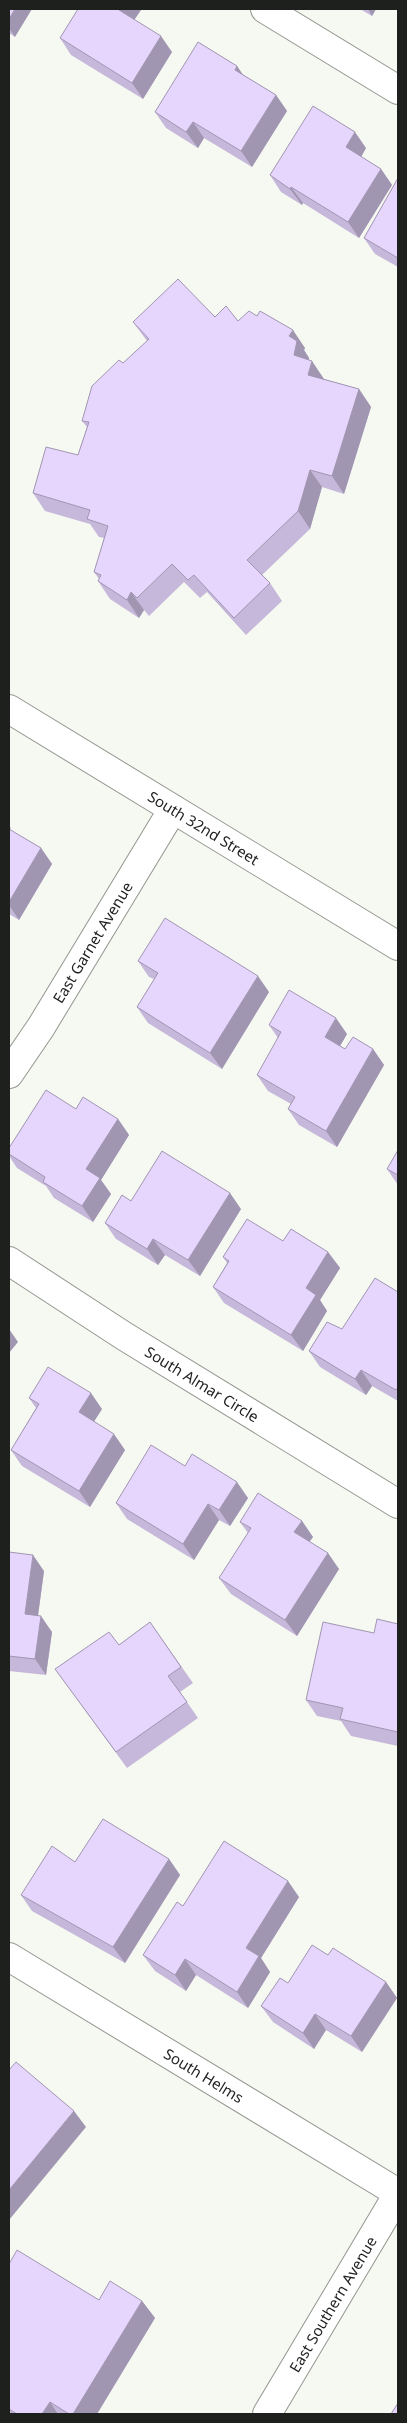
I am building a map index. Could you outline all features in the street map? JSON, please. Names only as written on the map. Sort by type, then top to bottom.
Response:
[{"type":"street","points":[[265,9],[398,90]]},
{"type":"street","name":"South 32nd Street","points":[[9,708],[398,946]]},
{"type":"street","name":"East Garnet Avenue","points":[[9,1074],[40,1027],[173,808]]},
{"type":"street","name":"South Almar Circle","points":[[9,1261],[124,1336],[398,1504]]},
{"type":"street","name":"South Helms","points":[[9,1957],[398,2193]]},
{"type":"street","name":"East Southern Avenue","points":[[267,2414],[398,2193]]},
{"type":"building","points":[[9,9],[15,9],[9,19]]},
{"type":"building","points":[[78,9],[120,9],[161,36],[132,83],[60,38]]},
{"type":"building","points":[[198,42],[237,66],[235,70],[276,95],[241,151],[193,122],[186,132],[155,112]]},
{"type":"building","points":[[313,106],[355,132],[346,147],[381,169],[348,222],[291,187],[290,189],[270,175]]},
{"type":"building","points":[[398,178],[398,258],[364,238]]},
{"type":"building","points":[[178,279],[215,317],[226,306],[238,321],[249,311],[257,316],[260,311],[293,330],[289,336],[297,341],[294,355],[312,361],[308,375],[359,389],[332,476],[310,470],[298,511],[247,560],[270,583],[234,618],[194,575],[188,580],[172,564],[137,598],[131,592],[127,600],[98,581],[101,575],[94,572],[108,526],[87,519],[90,510],[33,493],[46,447],[78,455],[89,422],[82,421],[92,386],[119,360],[123,363],[149,339],[133,322]]},
{"type":"building","points":[[9,829],[41,848],[9,902]]},
{"type":"building","points":[[165,918],[258,976],[210,1053],[137,1007],[158,973],[138,961]]},
{"type":"building","points":[[289,990],[336,1018],[325,1037],[345,1049],[353,1037],[373,1049],[326,1131],[288,1109],[295,1097],[257,1075],[281,1032],[269,1025]]},
{"type":"building","points":[[46,1090],[76,1109],[83,1097],[118,1119],[86,1169],[100,1178],[82,1206],[43,1182],[45,1177],[9,1154],[9,1148]]},
{"type":"building","points":[[398,1150],[398,1175],[387,1169]]},
{"type":"building","points":[[162,1151],[230,1193],[188,1260],[153,1239],[147,1249],[105,1223],[122,1195],[131,1201]]},
{"type":"building","points":[[247,1219],[283,1241],[291,1229],[328,1252],[306,1288],[316,1295],[291,1335],[213,1287],[229,1261],[223,1257]]},
{"type":"building","points":[[375,1278],[398,1292],[398,1387],[396,1390],[361,1370],[355,1379],[309,1351],[327,1322],[342,1329]]},
{"type":"building","points":[[48,1367],[91,1393],[79,1412],[114,1434],[79,1491],[11,1450],[39,1404],[29,1398]]},
{"type":"building","points":[[151,1445],[185,1466],[192,1454],[237,1482],[219,1510],[208,1504],[183,1544],[116,1503]]},
{"type":"building","points":[[258,1493],[302,1521],[294,1532],[328,1553],[285,1620],[219,1578],[251,1528],[240,1522]]},
{"type":"building","points":[[9,1552],[33,1555],[25,1614],[41,1616],[35,1659],[9,1656]]},
{"type":"building","points":[[377,1619],[398,1624],[398,1732],[340,1719],[343,1708],[306,1700],[323,1622],[374,1633]]},
{"type":"building","points":[[150,1622],[181,1667],[168,1676],[187,1702],[116,1752],[55,1669],[109,1632],[119,1645]]},
{"type":"building","points":[[103,1819],[169,1859],[113,1947],[21,1895],[52,1846],[75,1862]]},
{"type":"building","points":[[224,1841],[288,1881],[246,1948],[259,1956],[237,1992],[185,1959],[175,1975],[143,1955],[177,1902],[183,1906]]},
{"type":"building","points":[[312,1945],[328,1955],[333,1948],[386,1982],[351,2036],[315,2014],[303,2033],[261,2006],[280,1978],[288,1983]]},
{"type":"building","points":[[16,2062],[74,2111],[9,2190],[9,2070]]},
{"type":"building","points":[[17,2250],[99,2300],[110,2281],[142,2301],[73,2414],[69,2414],[50,2402],[42,2414],[17,2414],[9,2409],[9,2264]]},
{"type":"building","points":[[398,2403],[398,2414],[391,2414]]}]
